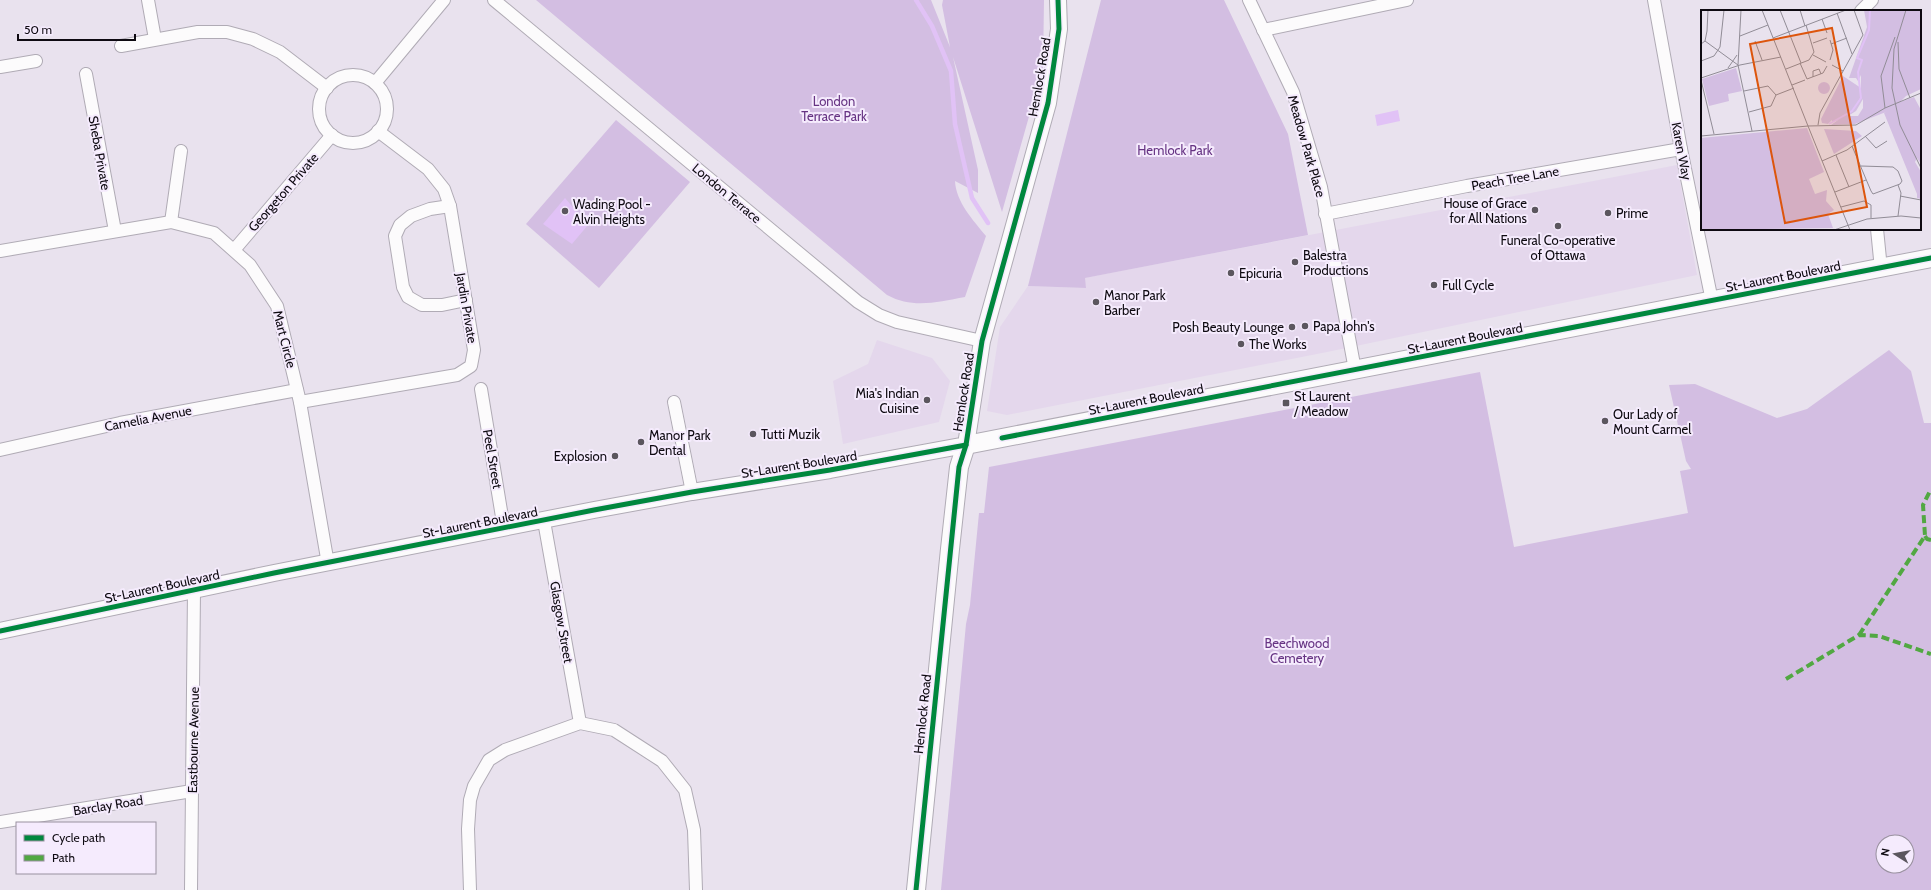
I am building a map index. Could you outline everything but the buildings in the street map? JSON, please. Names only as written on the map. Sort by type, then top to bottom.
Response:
[{"type":"main road","name":"St-Laurent Boulevard","points":[[966,445],[1931,258]]},
{"type":"main road","name":"Hemlock Road","points":[[916,890],[959,467],[966,445]]},
{"type":"street","points":[[148,0],[155,40]]},
{"type":"street","points":[[375,83],[444,0]]},
{"type":"street","name":"London Terrace","points":[[494,0],[858,302],[878,315],[896,322],[982,341]]},
{"type":"street","name":"Hemlock Road","points":[[966,445],[982,341],[1048,103],[1059,29],[1058,0]]},
{"type":"street","name":"Meadow Park Place","points":[[1249,0],[1293,92],[1321,187],[1355,370]]},
{"type":"street","points":[[1263,30],[1407,0]]},
{"type":"street","name":"Karen Way","points":[[1654,0],[1681,149],[1712,301]]},
{"type":"street","points":[[1862,10],[1872,0]]},
{"type":"street","points":[[121,46],[198,32],[227,32],[247,37],[280,52],[327,88]]},
{"type":"street","points":[[0,67],[36,61]]},
{"type":"street","name":"Sheba Private","points":[[86,74],[115,231]]},
{"type":"street","points":[[352,75],[361,76],[375,83],[382,91],[386,106],[384,122],[378,131],[363,141],[353,143],[343,141],[325,129],[320,118],[319,107],[321,96],[334,80],[352,75]]},
{"type":"street","name":"Jardin Private","points":[[298,396],[457,375],[471,366],[474,350],[450,206],[444,189],[428,169],[378,131]]},
{"type":"street","name":"Georgeton Private","points":[[234,250],[332,135]]},
{"type":"street","name":"Peach Tree Lane","points":[[1325,214],[1467,186],[1681,149]]},
{"type":"street","points":[[171,222],[180,151]]},
{"type":"street","points":[[450,206],[430,209],[411,216],[400,225],[395,236],[403,287],[408,297],[422,306],[442,305],[466,300]]},
{"type":"street","name":"Mart Circle","points":[[0,251],[171,222],[214,233],[250,265],[277,306],[298,396],[328,564]]},
{"type":"street","points":[[1877,230],[1881,268]]},
{"type":"street","name":"Peel Street","points":[[481,389],[504,529]]},
{"type":"street","name":"Camelia Avenue","points":[[0,450],[120,423],[298,396]]},
{"type":"street","points":[[674,402],[692,492]]},
{"type":"street","name":"St-Laurent Boulevard","points":[[0,631],[194,590],[692,492],[830,470],[966,445]]},
{"type":"street","name":"Glasgow Street","points":[[544,521],[580,723]]},
{"type":"street","name":"Eastbourne Avenue","points":[[191,890],[194,590]]},
{"type":"street","points":[[470,890],[468,829],[470,800],[474,786],[489,760],[505,750],[580,723],[614,730],[662,761],[685,790],[694,830],[696,890]]},
{"type":"street","name":"Barclay Road","points":[[0,822],[192,791]]},
{"type":"shaded area","points":[[1398,110],[1400,121],[1377,126],[1375,115]]},
{"type":"shaded area","points":[[1677,165],[1697,275],[1327,352],[1007,415],[987,411],[1000,327],[1028,286],[1086,288],[1084,278]]},
{"type":"shaded area","name":"Wading Pool - Alvin Heights","points":[[565,198],[588,225],[572,244],[543,224]]},
{"type":"shaded area","points":[[877,340],[932,358],[950,381],[939,422],[843,444],[833,381],[868,364]]},
{"type":"green space","name":"London Terrace Park","points":[[536,0],[931,0],[950,47],[942,5],[943,0],[1044,0],[1043,67],[1002,212],[953,57],[978,170],[978,193],[955,181],[956,189],[958,196],[966,210],[986,236],[965,297],[935,302],[916,303],[906,302],[887,295]]},
{"type":"green space","name":"Hemlock Park","points":[[1101,0],[1224,0],[1288,134],[1308,235],[1085,278],[1086,288],[1028,286]]},
{"type":"green space","points":[[616,120],[690,182],[599,288],[526,224]]},
{"type":"green space","name":"Beechwood Cemetery","points":[[1889,350],[1911,371],[1924,423],[1931,423],[1931,890],[941,890],[966,624],[970,605],[979,513],[984,513],[989,467],[1480,372],[1514,547],[1688,513],[1680,471],[1691,469],[1686,461],[1669,385],[1695,384],[1777,418],[1807,409]]},
{"type":"waterway","points":[[916,0],[932,26],[951,71],[955,124],[972,198],[988,223]]},
{"type":"marked path","points":[[1859,635],[1925,536],[1923,505],[1931,489]]},
{"type":"marked path","points":[[1925,536],[1927,539],[1931,540]]},
{"type":"marked path","points":[[1786,679],[1859,635],[1879,636],[1931,654]]},
{"type":"cycle path","points":[[916,890],[959,467],[966,445],[982,341],[1048,103],[1059,29],[1058,0]]},
{"type":"cycle path","points":[[1002,438],[1931,258]]},
{"type":"cycle path","points":[[0,631],[274,573],[594,510],[692,492],[830,470],[966,445]]},
{"type":"place","name":"House of Grace for All Nations","points":[[1535,210]]},
{"type":"place","name":"Wading Pool - Alvin Heights","points":[[565,211]]},
{"type":"place","name":"Prime","points":[[1608,213]]},
{"type":"place","name":"Funeral Co-operative of Ottawa","points":[[1558,226]]},
{"type":"place","name":"Balestra Productions","points":[[1295,262]]},
{"type":"place","name":"Epicuria","points":[[1231,273]]},
{"type":"place","name":"Full Cycle","points":[[1434,285]]},
{"type":"place","name":"Manor Park Barber","points":[[1096,302]]},
{"type":"place","name":"Papa John's","points":[[1305,326]]},
{"type":"place","name":"Posh Beauty Lounge","points":[[1292,327]]},
{"type":"place","name":"The Works","points":[[1241,344]]},
{"type":"place","name":"Mia's Indian Cuisine","points":[[927,400]]},
{"type":"place","name":"St Laurent / Meadow","points":[[1286,403]]},
{"type":"place","name":"Our Lady of Mount Carmel","points":[[1605,421]]},
{"type":"place","name":"Tutti Muzik","points":[[753,434]]},
{"type":"place","name":"Manor Park Dental","points":[[641,442]]},
{"type":"place","name":"Explosion","points":[[615,456]]}]
